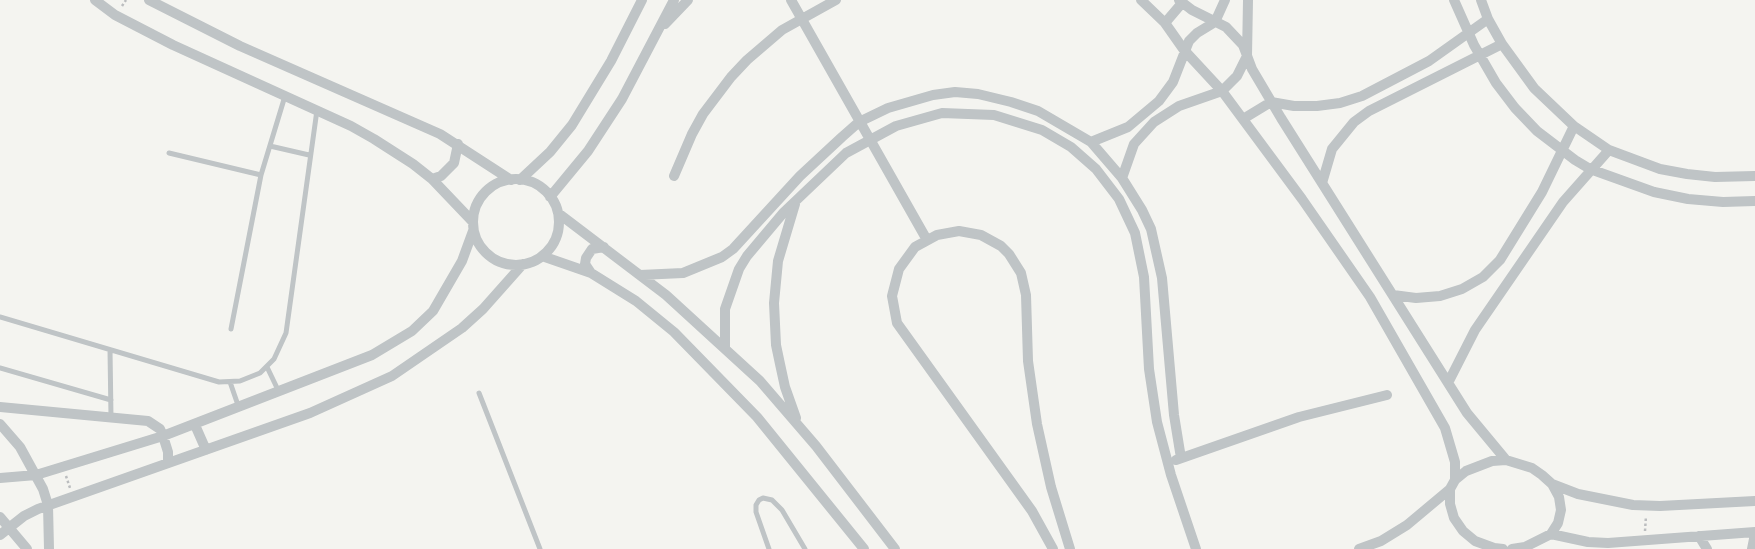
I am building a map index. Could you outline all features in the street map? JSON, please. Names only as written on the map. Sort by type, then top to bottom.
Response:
[{"type":"street","points":[[95,0],[115,15],[173,46],[317,110],[374,139],[413,164],[432,179],[473,227],[480,246],[492,258],[508,264],[523,264],[542,256],[556,237],[558,213]]},
{"type":"street","points":[[149,0],[240,46],[411,120],[458,144],[516,180],[537,185],[550,197],[558,213],[640,275],[726,348],[760,381],[800,426],[895,549]]},
{"type":"street","points":[[550,197],[597,136],[622,99],[674,0]]},
{"type":"street","points":[[658,32],[688,0]]},
{"type":"street","points":[[791,0],[927,240]]},
{"type":"street","points":[[674,176],[692,134],[726,83],[764,44],[801,18],[836,0]]},
{"type":"street","points":[[1141,0],[1165,23],[1184,50],[1222,91],[1370,298],[1445,428],[1455,462],[1450,504],[1454,518],[1463,531],[1475,540],[1489,548],[1503,549]]},
{"type":"street","points":[[1092,142],[1123,130],[1150,111],[1173,82],[1184,50],[1197,33],[1215,22],[1225,0]]},
{"type":"street","points":[[1122,178],[1134,144],[1154,122],[1179,106],[1222,91],[1237,76],[1247,56],[1248,0]]},
{"type":"street","points":[[1454,0],[1479,55],[1496,83],[1515,108],[1537,131],[1590,169],[1654,192],[1688,199],[1723,202],[1755,201]]},
{"type":"street","points":[[1481,0],[1488,19],[1502,44],[1534,88],[1574,126],[1609,150],[1660,169],[1687,174],[1715,177],[1755,176]]},
{"type":"street","points":[[1165,23],[1180,1],[1235,35],[1271,102],[1449,381],[1469,416],[1506,460]]},
{"type":"street","points":[[0,478],[36,475],[194,425],[372,355],[412,331],[433,311],[462,261],[473,227],[474,214],[481,197],[494,185],[516,180],[550,152],[572,125],[611,61],[638,2]]},
{"type":"street","points":[[1243,119],[1271,102],[1294,106],[1317,106],[1340,103],[1362,96],[1429,61],[1488,19]]},
{"type":"street","points":[[1322,183],[1332,150],[1354,122],[1369,111],[1502,44]]},
{"type":"street","points":[[640,275],[683,273],[722,257],[733,249],[800,176],[859,122],[905,102],[933,94],[963,93],[1002,100],[1038,111],[1092,142],[1122,178],[1145,216],[1157,252],[1174,415],[1181,458]]},
{"type":"street","points":[[726,348],[726,309],[739,269],[765,234],[796,200],[846,153],[870,138],[896,126],[925,116],[959,112],[994,115],[1042,130],[1071,147],[1096,170],[1123,208],[1140,251],[1146,292],[1152,396],[1168,463],[1196,549]]},
{"type":"street","points":[[1393,295],[1416,298],[1440,296],[1462,289],[1483,277],[1500,260],[1542,192],[1564,151],[1574,126]]},
{"type":"street","points":[[432,179],[441,176],[454,163],[458,144]]},
{"type":"street","points":[[1449,381],[1461,355],[1486,314],[1563,202],[1590,169],[1609,150]]},
{"type":"street","points":[[796,200],[780,254],[774,303],[780,364],[785,387],[800,426]]},
{"type":"street","points":[[1053,549],[1032,511],[897,323],[892,296],[899,269],[916,247],[937,235],[959,231],[982,235],[1005,250],[1021,273],[1026,294],[1028,361],[1037,424],[1051,487],[1070,549]]},
{"type":"street","points":[[591,273],[585,264],[586,258],[592,248],[604,247]]},
{"type":"street","points":[[542,256],[591,273],[657,318],[716,373],[763,423],[864,549]]},
{"type":"street","points":[[0,535],[24,516],[48,505],[310,413],[392,376],[462,328],[483,309],[523,264]]},
{"type":"street","points":[[1168,463],[1291,420],[1387,395]]},
{"type":"street","points":[[0,407],[148,421],[160,430],[163,436],[168,452],[168,463]]},
{"type":"street","points":[[0,424],[20,448],[36,475],[48,505],[49,549]]},
{"type":"street","points":[[194,425],[206,450]]},
{"type":"street","points":[[1359,549],[1382,545],[1452,484],[1479,464],[1506,460],[1532,468],[1552,484],[1559,496],[1561,510],[1558,523],[1551,534],[1537,545],[1512,549]]},
{"type":"street","points":[[1552,484],[1605,500],[1646,505],[1755,501]]},
{"type":"street","points":[[0,517],[28,549]]},
{"type":"street","points":[[1551,534],[1588,542],[1755,533],[1752,549]]},
{"type":"street","points":[[1699,536],[1707,549]]},
{"type":"lane","points":[[231,329],[261,175],[286,96]]},
{"type":"lane","points":[[0,317],[219,382],[250,378],[267,367],[279,351],[286,333],[309,155],[317,110]]},
{"type":"lane","points":[[270,146],[309,155]]},
{"type":"lane","points":[[169,153],[261,175]]},
{"type":"lane","points":[[110,350],[111,417]]},
{"type":"lane","points":[[267,367],[279,392]]},
{"type":"lane","points":[[0,368],[111,400]]},
{"type":"lane","points":[[230,382],[238,408]]},
{"type":"lane","points":[[479,393],[540,549]]},
{"type":"lane","points":[[769,549],[756,512],[758,500],[763,498],[772,500],[782,510],[805,549]]},
{"type":"path","points":[[62,467],[73,496]]},
{"type":"path","points":[[1645,540],[1646,505]]}]
